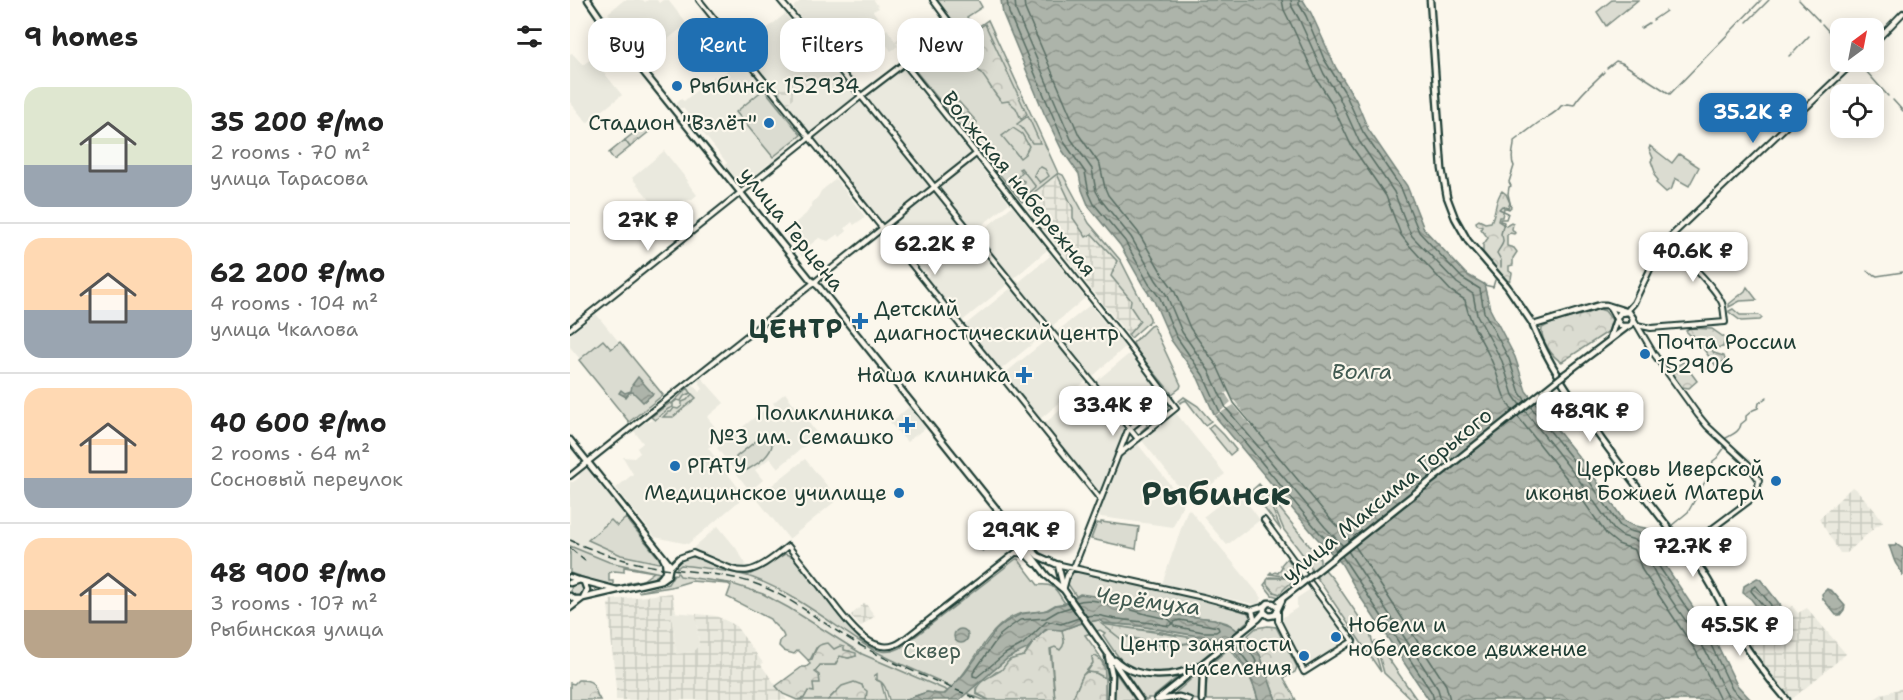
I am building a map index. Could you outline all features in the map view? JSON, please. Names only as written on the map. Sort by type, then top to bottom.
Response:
[{"type":"main road","name":"улица Герцена","points":[[588,0],[1017,534],[1043,559],[1054,563]]},
{"type":"main road","points":[[1430,0],[1442,169],[1447,197],[1460,227],[1468,241],[1534,323],[1551,364],[1564,386],[1710,581],[1731,623],[1761,669],[1787,700]]},
{"type":"main road","points":[[1534,323],[1603,305],[1629,313]]},
{"type":"main road","points":[[1609,306],[1621,326],[1628,326]]},
{"type":"main road","points":[[1610,338],[1620,313],[1629,313]]},
{"type":"main road","points":[[1610,338],[1632,324],[1629,313]]},
{"type":"main road","name":"улица Максима Горького","points":[[1276,607],[1281,600],[1610,338]]},
{"type":"main road","points":[[570,440],[669,565],[665,578],[654,582],[582,598],[574,599],[570,596]]},
{"type":"main road","name":"улица Герцена","points":[[1017,534],[1049,577],[1065,590],[1104,649]]},
{"type":"main road","points":[[1060,573],[1055,578],[1049,577],[1046,567],[1054,563],[1059,567],[1065,590]]},
{"type":"main road","points":[[570,584],[575,580],[581,580],[620,590]]},
{"type":"main road","points":[[570,608],[587,594],[587,588],[581,580]]},
{"type":"main road","points":[[1158,700],[1250,625],[1268,615],[1276,607],[1268,603],[1265,606],[1268,615]]},
{"type":"main road","points":[[1104,649],[1125,668],[1147,674],[1185,672],[1209,658]]},
{"type":"main road","points":[[1104,649],[1111,671],[1111,700]]},
{"type":"main road","points":[[1104,649],[1140,700]]},
{"type":"main road","points":[[1203,700],[1204,669],[1209,658]]},
{"type":"main road","points":[[1158,700],[1172,697],[1189,700]]},
{"type":"street","points":[[699,0],[1100,499]]},
{"type":"street","points":[[780,0],[861,96],[1138,439],[1118,455]]},
{"type":"street","points":[[933,0],[947,18]]},
{"type":"street","points":[[1884,33],[1903,14]]},
{"type":"street","points":[[570,328],[897,68]]},
{"type":"street","name":"Волжская набережная","points":[[911,72],[1176,408],[1138,439]]},
{"type":"street","points":[[1685,549],[1752,497],[1757,491],[1759,480],[1748,464],[1702,421],[1668,374],[1629,313],[1655,259],[1667,242],[1844,72]]},
{"type":"street","points":[[570,476],[976,154]]},
{"type":"street","points":[[1636,324],[1651,328],[1725,322],[1722,303],[1718,297],[1667,242]]},
{"type":"street","points":[[1628,326],[1642,335]]},
{"type":"street","points":[[1642,335],[1651,328]]},
{"type":"street","points":[[1065,590],[1066,578],[1073,568],[1129,428],[1169,397]]},
{"type":"street","points":[[1264,520],[1353,641],[1304,672],[1278,621],[1276,607]]},
{"type":"street","points":[[1014,555],[1021,542]]},
{"type":"street","points":[[669,565],[693,553],[745,572],[760,567],[788,546],[853,629],[866,639],[882,646],[892,646],[898,644],[1020,550],[1032,550]]},
{"type":"street","points":[[1014,555],[1019,553],[1026,555],[1049,577]]},
{"type":"street","points":[[1054,563],[1252,610],[1265,606]]},
{"type":"street","points":[[1060,573],[1073,568]]},
{"type":"street","points":[[570,577],[581,580]]},
{"type":"street","points":[[1250,625],[1254,618],[1252,610]]},
{"type":"street","points":[[1268,615],[1278,621]]},
{"type":"shaded area","points":[[624,0],[643,0],[645,2],[657,0],[659,3],[668,0],[682,18],[678,18],[678,31],[666,41],[666,18],[612,18],[608,13]]},
{"type":"shaded area","points":[[802,0],[874,0],[879,8],[873,11],[878,18],[801,18],[794,6]]},
{"type":"shaded area","points":[[780,18],[780,72],[839,72],[856,94],[853,99],[811,133],[761,72],[768,72],[768,28]]},
{"type":"shaded area","points":[[887,29],[895,41],[897,40],[897,47],[891,51],[885,43],[885,30]]},
{"type":"shaded area","points":[[572,53],[583,65],[588,61],[588,72],[603,72],[622,95],[587,123],[570,102],[570,54]]},
{"type":"shaded area","points":[[897,71],[906,72],[970,153],[936,182],[933,182],[865,97]]},
{"type":"shaded area","points":[[725,72],[752,72],[804,138],[799,139],[772,164],[769,163],[742,186],[725,165],[727,163],[677,103],[681,99],[684,101],[714,76],[717,79]]},
{"type":"shaded area","points":[[799,73],[808,85],[788,103],[777,90]]},
{"type":"shaded area","points":[[859,101],[930,184],[929,188],[883,224],[814,137]]},
{"type":"shaded area","points":[[664,151],[697,195],[691,200],[683,201],[664,217],[632,178]]},
{"type":"shaded area","points":[[975,160],[1009,203],[974,232],[938,187]]},
{"type":"shaded area","points":[[1057,174],[1074,215],[1117,261],[1111,277],[1131,300],[1130,306],[1140,322],[1128,335],[1026,207],[1028,197]]},
{"type":"shaded area","points":[[836,179],[865,217],[854,225],[852,222],[840,237],[838,234],[828,241],[819,238],[801,252],[804,256],[802,257],[784,232],[806,214],[811,203],[821,191]]},
{"type":"shaded area","points":[[934,191],[969,235],[923,274],[887,228]]},
{"type":"shaded area","points":[[1012,206],[1047,250],[1012,280],[977,235]]},
{"type":"shaded area","points":[[973,239],[1008,284],[961,322],[926,278],[964,249],[963,247]]},
{"type":"shaded area","points":[[1048,254],[1050,254],[1085,298],[1051,327],[1015,283],[1050,256]]},
{"type":"shaded area","points":[[1011,288],[1046,330],[1046,333],[1000,370],[965,325]]},
{"type":"shaded area","points":[[1090,305],[1125,347],[1092,377],[1055,333]]},
{"type":"shaded area","points":[[596,314],[619,342],[611,349],[603,341],[580,359],[570,347],[570,335]]},
{"type":"shaded area","points":[[1050,337],[1086,381],[1040,419],[1004,374]]},
{"type":"shaded area","points":[[1129,354],[1165,398],[1131,425],[1095,382]]},
{"type":"shaded area","name":"РГАТУ","points":[[701,377],[724,403],[707,417],[722,436],[708,448],[744,497],[688,544],[655,537],[616,488],[633,474],[623,457],[634,458],[640,453],[637,448],[643,443],[634,431],[653,419],[651,417],[671,404],[693,384],[699,392],[703,389],[698,380]]},
{"type":"shaded area","points":[[1089,386],[1125,429],[1103,488],[1099,491],[1044,424]]},
{"type":"shaded area","points":[[785,393],[800,412],[799,414],[804,420],[806,419],[818,435],[778,468],[770,458],[755,470],[763,480],[750,491],[717,448],[766,408],[769,410],[776,407],[773,403]]},
{"type":"shaded area","name":"Поликлиника №3 им. Семашко","points":[[909,407],[925,428],[907,442],[890,423]]},
{"type":"shaded area","points":[[1175,412],[1225,474],[1190,501],[1140,438]]},
{"type":"shaded area","points":[[1134,442],[1184,502],[1173,527],[1098,515],[1121,454]]},
{"type":"shaded area","points":[[805,459],[838,499],[789,539],[756,498]]},
{"type":"shaded area","points":[[588,468],[593,472],[592,476],[599,485],[602,484],[603,490],[607,491],[628,517],[617,526],[611,520],[588,540],[621,555],[659,563],[658,566],[678,568],[681,564],[710,568],[750,577],[774,586],[871,649],[983,700],[967,700],[873,660],[763,594],[729,583],[679,576],[677,572],[658,570],[658,572],[624,566],[570,546],[570,482],[580,477],[579,474]]},
{"type":"shaded area","points":[[1852,487],[1883,521],[1847,553],[1840,553],[1819,519]]},
{"type":"shaded area","points":[[1238,490],[1260,520],[1227,545],[1203,517]]},
{"type":"shaded area","points":[[1189,509],[1262,598],[1258,605],[1162,584]]},
{"type":"shaded area","points":[[718,526],[736,548],[747,570],[732,567],[692,549]]},
{"type":"shaded area","points":[[1312,588],[1349,641],[1317,659],[1316,662],[1313,661],[1306,668],[1280,619],[1297,608],[1297,598]]},
{"type":"shaded area","points":[[672,593],[676,612],[671,613],[676,654],[693,652],[699,645],[696,614],[716,616],[735,625],[787,700],[616,700],[608,604],[611,603],[610,600]]},
{"type":"shaded area","points":[[865,603],[875,616],[860,627],[851,615]]},
{"type":"shaded area","points":[[1792,606],[1798,613],[1807,608],[1846,654],[1791,700],[1768,675],[1748,640],[1757,633],[1755,629],[1786,607],[1788,609]]},
{"type":"shaded area","points":[[671,612],[696,614],[699,645],[694,652],[676,654]]},
{"type":"shaded area","points":[[1903,688],[1903,700],[1873,700],[1882,694]]},
{"type":"green space","points":[[937,0],[978,0],[982,7],[968,18],[951,18]]},
{"type":"green space","points":[[1612,0],[1638,0],[1606,26],[1597,12]]},
{"type":"green space","points":[[988,20],[1058,173],[1063,175],[1089,223],[1121,261],[1150,321],[1131,338],[1128,335],[1140,321],[1130,306],[1131,300],[1111,276],[1117,261],[1092,234],[1086,237],[1073,218],[1073,208],[1057,174],[1022,202],[916,72],[984,72],[984,23]]},
{"type":"green space","points":[[984,25],[1027,114],[1021,119],[1016,108],[1008,101],[1002,102],[979,72],[984,72]]},
{"type":"green space","name":"Стадион \"Взлёт\"","points":[[764,89],[801,135],[773,157],[736,112]]},
{"type":"green space","points":[[959,102],[977,122],[976,124],[972,126],[955,104]]},
{"type":"green space","points":[[1028,116],[1040,143],[1032,143],[1017,124]]},
{"type":"green space","points":[[644,125],[650,131],[630,147],[625,140]]},
{"type":"green space","points":[[1013,128],[1022,134],[1029,146],[1020,158],[1002,136]]},
{"type":"green space","points":[[625,140],[630,147],[614,160],[609,153]]},
{"type":"green space","points":[[1650,146],[1672,163],[1679,154],[1699,167],[1689,186],[1675,178],[1672,188],[1666,192],[1656,183],[1658,180],[1654,175]]},
{"type":"green space","points":[[1041,167],[1049,176],[1040,183],[1034,175]]},
{"type":"green space","points":[[1021,168],[1036,187],[1027,195],[1023,185],[1024,181],[1017,178],[1022,172],[1019,169]]},
{"type":"green space","points":[[1502,191],[1510,203],[1508,208],[1504,208],[1502,217],[1499,217],[1498,221],[1506,226],[1513,224],[1512,229],[1515,233],[1507,235],[1507,246],[1514,248],[1517,252],[1513,258],[1513,265],[1509,266],[1509,271],[1512,273],[1509,281],[1505,280],[1483,252],[1483,245],[1488,238],[1476,222],[1479,220],[1485,223],[1491,222]]},
{"type":"green space","points":[[1747,287],[1757,300],[1740,301],[1729,307],[1729,304]]},
{"type":"green space","points":[[1599,309],[1605,311],[1612,320],[1609,331],[1562,362],[1558,360],[1545,342],[1542,328]]},
{"type":"green space","points":[[1733,309],[1740,315],[1759,315],[1762,318],[1741,321],[1729,312]]},
{"type":"green space","points":[[1153,325],[1181,385],[1172,394],[1136,350],[1133,343]]},
{"type":"green space","points":[[1689,328],[1712,329],[1725,338],[1723,347],[1712,350],[1724,356],[1725,360],[1716,366],[1693,335],[1691,336],[1686,331]]},
{"type":"green space","points":[[603,340],[611,349],[620,342],[663,395],[629,422],[579,360]]},
{"type":"green space","points":[[1683,362],[1697,381],[1689,388],[1681,387],[1672,377],[1674,368]]},
{"type":"green space","points":[[688,388],[691,393],[684,396],[681,401],[677,400],[673,403],[673,407],[655,420],[651,417],[671,404]]},
{"type":"green space","points":[[692,394],[696,398],[673,417],[663,417],[674,408],[678,409],[682,406],[682,402]]},
{"type":"green space","points":[[1184,397],[1198,406],[1211,421],[1205,425],[1186,400],[1180,403],[1179,401]]},
{"type":"green space","points":[[1165,402],[1171,411],[1143,433],[1141,431],[1147,426],[1146,422],[1144,421],[1137,427],[1136,425]]},
{"type":"green space","points":[[1213,424],[1236,450],[1230,455],[1208,428]]},
{"type":"green space","points":[[761,437],[767,437],[772,441],[768,454],[747,470],[739,469],[735,463],[736,457]]},
{"type":"green space","points":[[1259,484],[1265,491],[1281,530],[1251,491]]},
{"type":"green space","points":[[1269,495],[1320,559],[1320,564],[1370,633],[1381,672],[1311,569],[1310,564],[1284,530]]},
{"type":"green space","points":[[626,518],[662,562],[621,555],[588,540],[611,520],[617,526]]},
{"type":"green space","points":[[1101,522],[1139,527],[1136,549],[1091,539],[1097,523],[1101,524]]},
{"type":"green space","points":[[570,546],[609,562],[660,573],[652,579],[626,583],[643,580],[654,572],[624,567],[624,572],[609,573],[609,581],[613,581],[613,585],[597,582],[570,573]]},
{"type":"green space","name":"Сквер","points":[[785,554],[794,557],[861,641],[884,651],[900,648],[1016,559],[1038,585],[1052,586],[1065,603],[1043,611],[1019,614],[1008,619],[990,636],[952,687],[880,654],[799,601],[769,585],[735,573],[681,565],[677,568],[676,565],[684,558],[694,557],[749,575]]},
{"type":"green space","points":[[1287,558],[1297,572],[1290,577],[1269,574],[1278,573]]},
{"type":"green space","points":[[1294,565],[1296,578],[1280,594],[1274,592],[1267,584],[1267,580],[1286,578],[1285,572]]},
{"type":"green space","points":[[1071,571],[1235,607],[1245,612],[1246,610],[1251,618],[1237,630],[1227,623],[1214,619],[1176,615],[1100,597],[1076,596],[1066,581]]},
{"type":"green space","points":[[677,572],[680,576],[729,583],[763,594],[862,654],[948,691],[942,695],[927,692],[904,700],[889,700],[881,682],[886,700],[866,700],[862,685],[852,684],[843,687],[828,700],[798,700],[804,698],[818,679],[815,672],[820,665],[835,665],[840,656],[849,658],[856,656],[850,651],[816,648],[808,660],[798,650],[794,654],[784,651],[779,646],[784,637],[781,631],[770,619],[727,597],[731,586],[728,584],[691,581],[671,587],[638,592],[668,584]]},
{"type":"green space","points":[[1270,577],[1301,579],[1279,597],[1272,595],[1264,585]]},
{"type":"green space","points":[[578,583],[583,585],[585,590],[583,595],[578,597],[573,595],[571,590],[573,585]]},
{"type":"green space","points":[[1099,620],[1104,623],[1140,626],[1222,640],[1230,647],[1247,672],[1258,700],[1205,700],[1208,666],[1225,652],[1218,646],[1199,662],[1184,669],[1168,672],[1141,671],[1123,662],[1103,635],[1105,633],[1100,630],[1085,635],[1105,664],[1108,679],[1107,700],[1105,700],[1104,677],[1092,657],[1093,663],[1083,675],[1072,700],[1055,700],[1051,648],[1064,643],[1062,630]],"holes":[[[1103,625],[1162,632],[1207,641],[1159,645],[1118,636]]]},
{"type":"green space","points":[[1102,624],[1207,641],[1168,645],[1126,636],[1121,639]]},
{"type":"green space","points":[[1276,627],[1297,667],[1295,672],[1284,678],[1296,700],[1276,700],[1260,655],[1248,635],[1256,628]]},
{"type":"green space","points":[[1051,628],[1062,630],[1064,640],[1060,650],[1055,647],[1050,649],[1055,700],[989,700],[976,693],[981,682],[1001,670],[1010,660],[1024,656],[1039,636]]},
{"type":"green space","points":[[1375,641],[1417,700],[1412,700],[1384,673]]},
{"type":"green space","points":[[828,643],[834,649],[844,647],[844,650],[856,653],[856,656],[848,658],[840,656],[835,665],[820,665],[815,672],[819,675],[820,683],[813,683],[814,692],[808,691],[804,698],[797,700],[783,694],[776,686],[802,667],[810,664],[808,660],[812,659],[817,648]]},
{"type":"green space","points":[[1030,646],[1024,656],[1010,660],[1001,671],[996,672],[976,688],[976,694],[989,700],[966,693],[1008,658]]},
{"type":"green space","points":[[1095,656],[1103,665],[1105,678],[1096,673],[1087,672],[1093,663],[1092,657]]},
{"type":"green space","points":[[1124,670],[1152,676],[1180,675],[1152,698],[1145,700]]},
{"type":"green space","points":[[1087,672],[1096,673],[1105,678],[1105,700],[1072,700],[1083,675]]},
{"type":"green space","points":[[1115,672],[1135,700],[1113,700]]},
{"type":"green space","points":[[1198,673],[1201,675],[1200,700],[1173,695]]},
{"type":"green space","points":[[578,680],[592,683],[600,700],[570,700],[570,683],[574,684]]},
{"type":"green space","points":[[854,682],[862,685],[867,691],[866,700],[828,700],[842,686]]},
{"type":"water","name":"Волга","points":[[1001,0],[1303,0],[1336,68],[1356,100],[1368,129],[1407,186],[1424,229],[1466,274],[1484,284],[1490,309],[1515,357],[1526,391],[1590,471],[1624,521],[1655,532],[1661,559],[1715,640],[1737,685],[1751,700],[1429,700],[1361,598],[1341,563],[1315,536],[1215,416],[1198,378],[1171,340],[1154,301],[1120,245],[1089,207],[1079,174],[1062,150],[1044,113],[1003,14]]},
{"type":"water","points":[[638,377],[653,394],[643,402],[633,392],[626,397],[619,393],[621,390],[625,393],[631,391]]},
{"type":"water","points":[[985,527],[995,541],[983,551],[968,537]]},
{"type":"water","points":[[1896,544],[1903,549],[1903,576],[1889,546]]},
{"type":"water","points":[[1757,578],[1781,606],[1771,616],[1764,616],[1751,599],[1743,593],[1744,586]]},
{"type":"water","points":[[1827,589],[1832,591],[1845,606],[1840,615],[1836,615],[1823,599],[1822,594]]},
{"type":"water","name":"Черёмуха","points":[[1080,594],[1176,615],[1214,619],[1230,625],[1247,638],[1260,655],[1276,700],[1258,700],[1253,683],[1244,667],[1234,651],[1222,640],[1140,626],[1104,623],[1099,620],[1062,630],[1046,629],[1027,649],[1008,658],[959,700],[904,700],[927,692],[945,694],[965,673],[996,630],[1006,622],[1021,614],[1048,610],[1056,605],[1064,604]]},
{"type":"water","points":[[958,629],[964,629],[968,636],[964,643],[958,643],[954,639],[954,633]]},
{"type":"pier","points":[[1228,392],[1253,425],[1251,426],[1234,405],[1215,416],[1231,402],[1225,393]]},
{"type":"pier","points":[[1533,395],[1537,400],[1335,562],[1330,556]]},
{"type":"waterway","points":[[1607,68],[1616,61],[1622,63],[1670,94],[1761,0]]},
{"type":"waterway","points":[[1747,22],[1769,0]]},
{"type":"waterway","points":[[1799,0],[1819,21]]},
{"type":"waterway","points":[[1653,20],[1666,11]]},
{"type":"waterway","points":[[1641,28],[1649,23]]},
{"type":"waterway","points":[[1822,24],[1830,33]]},
{"type":"waterway","points":[[1794,52],[1809,36]]},
{"type":"waterway","points":[[1789,56],[1792,53]]},
{"type":"waterway","points":[[1501,267],[1501,260],[1497,253],[1503,242],[1501,234],[1504,222],[1500,219],[1506,219],[1508,213],[1499,209],[1502,206],[1509,209],[1511,207],[1508,194],[1514,166],[1512,160],[1514,141],[1561,106],[1574,105],[1604,72]]},
{"type":"waterway","points":[[1867,72],[1888,96]]},
{"type":"waterway","points":[[1893,100],[1903,111]]},
{"type":"waterway","points":[[1867,271],[1877,276],[1903,272]]},
{"type":"waterway","points":[[1484,285],[1493,287],[1495,280]]},
{"type":"waterway","points":[[1726,438],[1737,431],[1746,420],[1746,416],[1758,408],[1759,403],[1767,397]]},
{"type":"waterway","points":[[1671,526],[1688,512],[1711,471],[1713,461],[1725,447]]},
{"type":"waterway","points":[[1656,540],[1668,529]]},
{"type":"railway","points":[[570,540],[602,553],[635,562],[719,575],[756,584],[783,597],[845,637],[873,652],[979,700]]},
{"type":"railway","points":[[570,548],[585,561]]},
{"type":"place","name":"Рыбинск 152934","points":[[677,86]]},
{"type":"place","name":"Стадион \"Взлёт\"","points":[[769,123]]},
{"type":"place","name":"Детский диагностический центр","points":[[860,321]]},
{"type":"place","name":"Почта России 152906","points":[[1645,354]]},
{"type":"place","name":"Наша клиника","points":[[1024,375]]},
{"type":"place","name":"Поликлиника №3 им. Семашко","points":[[907,425]]},
{"type":"place","name":"РГАТУ","points":[[675,466]]},
{"type":"place","name":"Церковь Иверской иконы Божией Матери","points":[[1776,481]]},
{"type":"place","name":"Медицинское училище","points":[[899,493]]},
{"type":"place","name":"Нобели и нобелевское движение","points":[[1336,637]]},
{"type":"place","name":"Центр занятости населения","points":[[1304,656]]},
{"type":"district","name":"ЦЕНТР","points":[[796,328]]},
{"type":"district","name":"Рыбинск","points":[[1216,493]]}]
